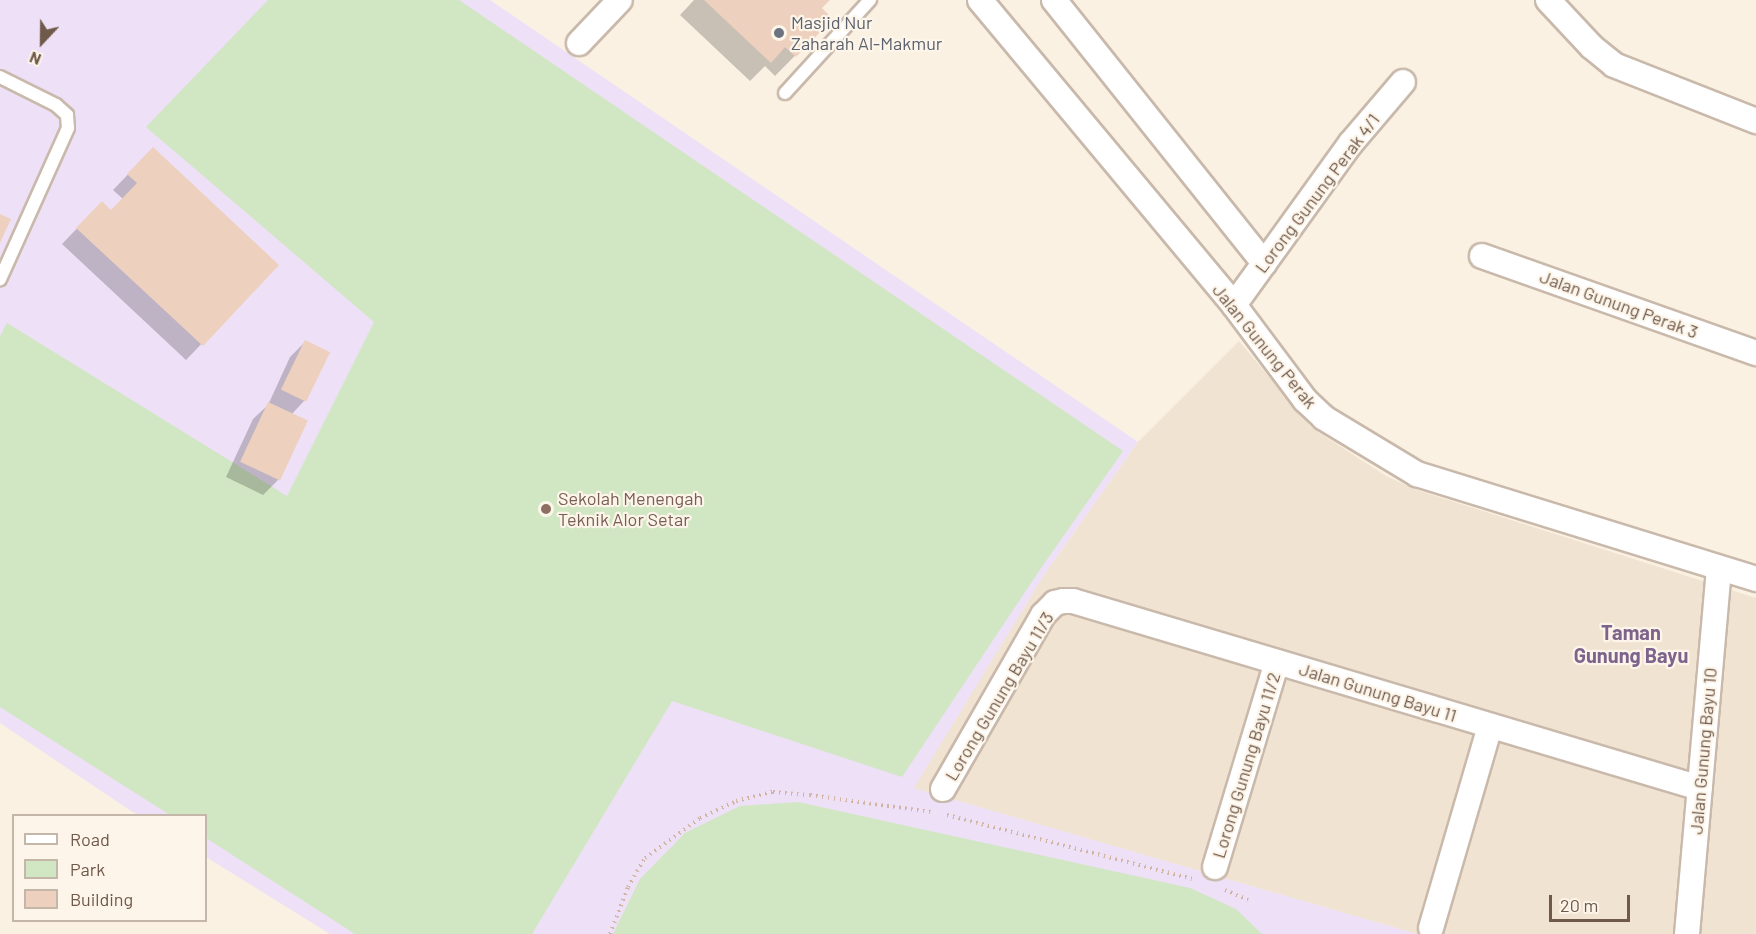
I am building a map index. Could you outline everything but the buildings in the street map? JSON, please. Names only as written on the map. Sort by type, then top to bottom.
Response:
[{"type":"street","points":[[579,43],[620,0]]},
{"type":"street","name":"Jalan Gunung Perak","points":[[980,0],[1234,305],[1305,400],[1324,418],[1403,467],[1431,479],[1756,579]]},
{"type":"street","points":[[1054,0],[1264,263]]},
{"type":"street","points":[[1548,0],[1592,47],[1614,65],[1639,77],[1756,121]]},
{"type":"street","name":"Lorong Gunung Perak 4/1","points":[[1234,305],[1351,143],[1403,82]]},
{"type":"street","name":"Jalan Gunung Perak 3","points":[[1482,256],[1756,353]]},
{"type":"street","name":"Jalan Gunung Bayu 10","points":[[1687,934],[1719,568]]},
{"type":"street","name":"Jalan Gunung Bayu 11","points":[[1055,603],[1073,601],[1700,788]]},
{"type":"street","name":"Lorong Gunung Bayu 11/3","points":[[944,789],[1043,615],[1055,603]]},
{"type":"street","name":"Lorong Gunung Bayu 11/2","points":[[1210,878],[1277,662]]},
{"type":"street","points":[[1431,928],[1490,726]]},
{"type":"lane","points":[[785,93],[870,0]]},
{"type":"lane","points":[[0,77],[56,105],[67,115],[68,128],[0,279]]},
{"type":"path","points":[[610,934],[628,887],[645,858],[700,818],[736,801],[773,792],[810,795],[942,814],[1210,878],[1248,900]]},
{"type":"shaded area","name":"Sekolah Menengah Teknik Alor Setar","points":[[0,0],[490,0],[1138,442],[1044,575],[914,788],[1417,934],[330,934],[207,858],[207,814],[136,814],[0,723]]},
{"type":"shaded area","points":[[1239,341],[1312,428],[1386,476],[1414,489],[1756,598],[1756,934],[1417,934],[913,788],[1044,575],[1138,442]]},
{"type":"green space","name":"Sekolah Menengah Teknik Alor Setar","points":[[268,0],[459,0],[1123,451],[1041,568],[902,777],[672,701],[532,934],[355,934],[207,839],[207,814],[168,814],[0,707],[0,336],[7,323],[287,496],[374,322],[146,127]]},
{"type":"green space","points":[[798,802],[1190,888],[1236,909],[1262,934],[613,934],[640,879],[685,833],[740,806]]},
{"type":"place","name":"Masjid Nur Zaharah Al-Makmur","points":[[779,33]]},
{"type":"place","name":"Sekolah Menengah Teknik Alor Setar","points":[[546,509]]},
{"type":"district","name":"Taman Gunung Bayu","points":[[1631,644]]}]
